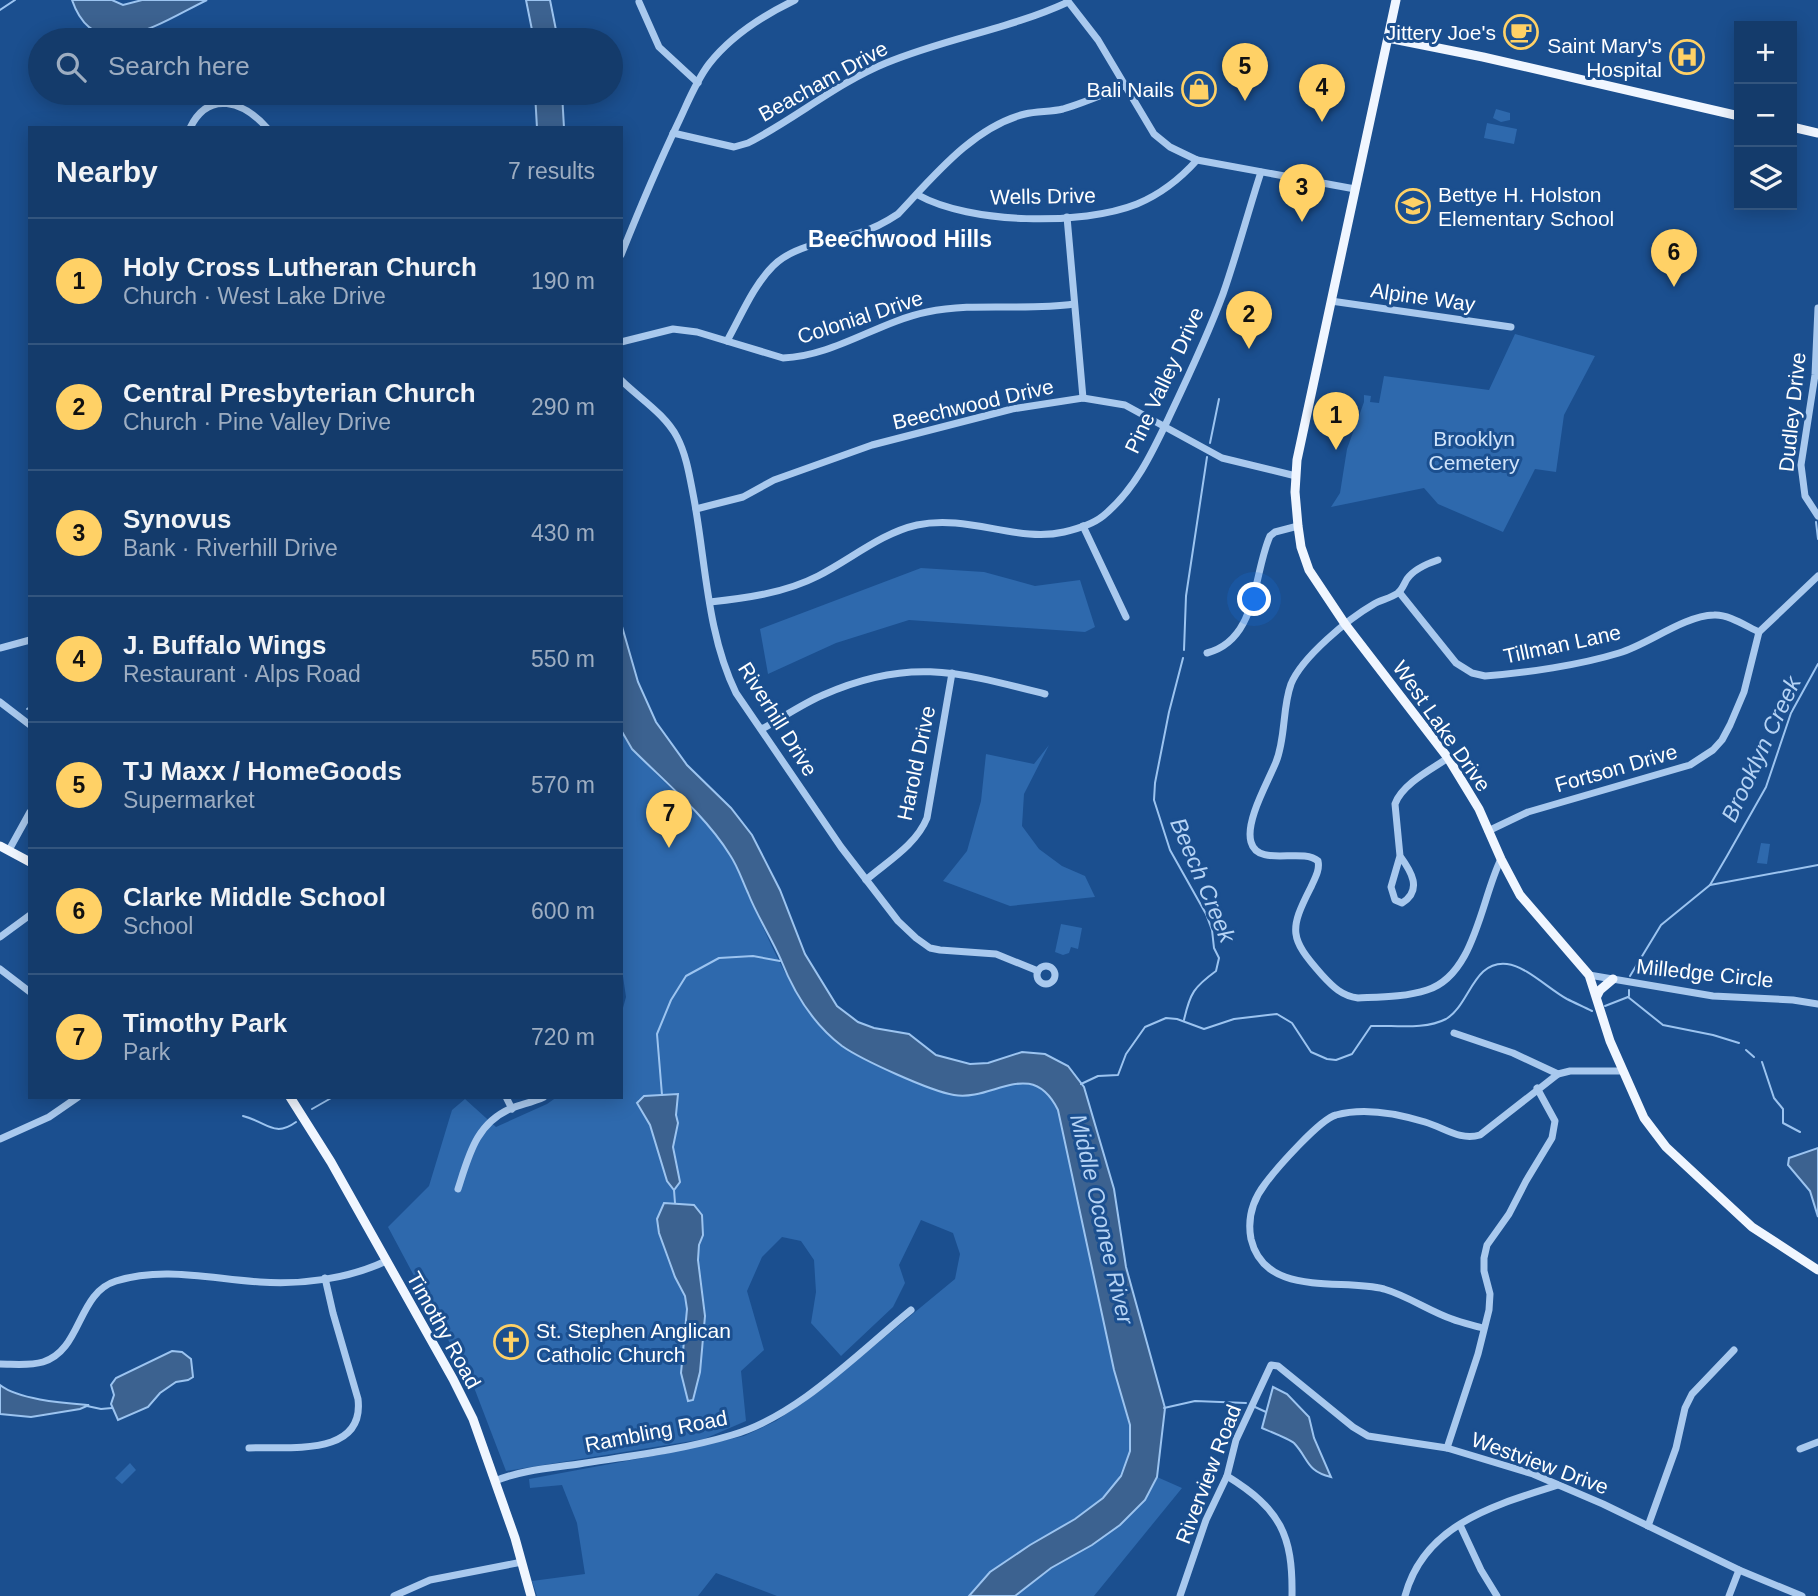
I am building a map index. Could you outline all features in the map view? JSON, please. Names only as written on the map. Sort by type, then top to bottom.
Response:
[{"type":"main road","name":"West Lake Drive","points":[[1396,0],[1296,476],[1301,547],[1310,570],[1345,624],[1448,758],[1479,810],[1500,859],[1520,895],[1589,975],[1621,1071],[1644,1118],[1666,1147],[1752,1227],[1818,1269]]},
{"type":"main road","points":[[1388,38],[1734,115]]},
{"type":"main road","points":[[1797,128],[1818,133]]},
{"type":"main road","points":[[4,848],[28,862]]},
{"type":"main road","points":[[1597,996],[1613,979]]},
{"type":"main road","name":"Timothy Road","points":[[291,1099],[331,1162],[453,1379],[475,1424],[531,1596]]},
{"type":"street","points":[[623,250],[673,133],[709,64],[748,29],[795,0]]},
{"type":"street","points":[[1068,1],[1098,40],[1124,86],[1161,141],[1182,155],[1355,189]]},
{"type":"street","name":"Beacham Drive","points":[[673,133],[734,147],[754,140],[849,82],[884,64],[924,48],[1010,25],[1068,1]]},
{"type":"street","points":[[639,2],[659,47],[698,83]]},
{"type":"street","points":[[727,341],[765,275],[783,258],[816,244],[863,232],[886,222],[898,214],[981,135],[1025,114],[1061,110],[1124,86]]},
{"type":"street","points":[[191,126],[206,109],[221,105]]},
{"type":"street","points":[[237,105],[248,110],[265,126]]},
{"type":"street","name":"Wells Drive","points":[[918,195],[958,211],[987,216],[1067,217],[1108,212],[1139,203],[1168,188],[1197,160]]},
{"type":"street","name":"Pine Valley Drive","points":[[710,602],[748,598],[793,586],[916,525],[950,522],[1044,536],[1083,526],[1100,518],[1118,503],[1147,461],[1199,356],[1219,304],[1261,172]]},
{"type":"street","points":[[1067,217],[1083,398]]},
{"type":"street","name":"Alpine Way","points":[[1331,301],[1511,327]]},
{"type":"street","name":"Colonial Drive","points":[[623,342],[673,329],[697,332],[773,355],[794,357],[926,312],[1074,304]]},
{"type":"street","name":"Dudley Drive","points":[[1818,308],[1813,393],[1801,465],[1805,496],[1818,516]]},
{"type":"street","name":"Riverhill Drive","points":[[623,382],[663,418],[677,436],[687,464],[724,670],[736,693],[833,835],[898,921],[930,948],[996,954],[1038,971]]},
{"type":"street","name":"Beechwood Drive","points":[[696,509],[743,497],[774,480],[872,445],[1012,409],[1083,398],[1125,405],[1222,458],[1296,476]]},
{"type":"street","points":[[1083,526],[1126,617]]},
{"type":"street","points":[[1207,653],[1227,644],[1246,616],[1256,590],[1270,536],[1275,531],[1298,526]]},
{"type":"street","points":[[1438,561],[1424,565],[1408,577],[1399,592],[1345,624],[1304,662],[1287,697],[1282,747],[1250,830],[1251,843],[1256,851],[1264,855],[1308,855],[1318,860],[1319,867],[1315,878],[1294,926],[1295,935],[1309,960],[1332,986],[1347,997],[1387,996],[1429,990],[1453,973],[1463,962],[1500,859]]},
{"type":"street","points":[[1759,632],[1818,576]]},
{"type":"street","name":"Tillman Lane","points":[[1399,592],[1456,663],[1472,673],[1485,676],[1592,660],[1619,653],[1679,625],[1709,615],[1718,614],[1759,632]]},
{"type":"street","name":"Fortson Drive","points":[[1488,831],[1528,812],[1690,765],[1713,750],[1722,740],[1737,709],[1759,632]]},
{"type":"street","points":[[0,648],[28,641]]},
{"type":"street","points":[[762,729],[820,696],[851,683],[906,671],[952,673],[1045,694]]},
{"type":"street","name":"Harold Drive","points":[[866,880],[916,838],[927,818],[952,673]]},
{"type":"street","points":[[0,702],[28,723]]},
{"type":"street","points":[[1400,856],[1414,878],[1412,894],[1402,903],[1395,900],[1391,887],[1400,856],[1395,804],[1397,798],[1448,758]]},
{"type":"street","points":[[4,848],[28,815]]},
{"type":"street","points":[[0,937],[28,916]]},
{"type":"street","points":[[0,970],[28,991]]},
{"type":"street","name":"Milledge Circle","points":[[1589,975],[1713,996],[1818,1004]]},
{"type":"street","points":[[1454,1033],[1513,1053],[1558,1074]]},
{"type":"street","points":[[1483,1328],[1452,1320],[1388,1290],[1350,1283],[1304,1282],[1275,1273],[1255,1252],[1249,1224],[1257,1195],[1266,1182],[1332,1116],[1360,1111],[1406,1117],[1471,1138],[1480,1135],[1558,1074],[1570,1071],[1621,1071]]},
{"type":"street","points":[[1447,1448],[1478,1354],[1489,1310],[1490,1294],[1484,1271],[1487,1245],[1509,1214],[1552,1138],[1555,1121],[1537,1088]]},
{"type":"street","points":[[0,1139],[49,1117],[75,1099]]},
{"type":"street","points":[[507,1099],[512,1108]]},
{"type":"street","points":[[458,1189],[477,1137],[494,1118],[538,1099]]},
{"type":"street","points":[[0,1364],[39,1363],[51,1358],[67,1343],[96,1293],[115,1281],[163,1274],[189,1274],[272,1283],[326,1278],[359,1271],[386,1261]]},
{"type":"street","points":[[249,1448],[331,1443],[345,1436],[354,1426],[358,1414],[358,1399],[333,1313],[326,1278]]},
{"type":"street","name":"Rambling Road","points":[[495,1480],[543,1469],[692,1445],[753,1427],[784,1412],[911,1310]]},
{"type":"street","points":[[1648,1526],[1676,1448],[1685,1408],[1692,1394],[1734,1350]]},
{"type":"street","name":"Westview Drive","points":[[1271,1365],[1278,1366],[1353,1427],[1368,1436],[1447,1448],[1533,1474],[1739,1570],[1802,1596]]},
{"type":"street","name":"Riverview Road","points":[[1180,1596],[1206,1520],[1227,1476],[1236,1440],[1271,1365]]},
{"type":"street","points":[[1800,1449],[1818,1442]]},
{"type":"street","points":[[1227,1476],[1259,1499],[1280,1525],[1290,1554],[1292,1596]]},
{"type":"street","points":[[1405,1596],[1410,1579],[1431,1545],[1491,1508],[1559,1485]]},
{"type":"street","points":[[1460,1525],[1481,1570],[1497,1596]]},
{"type":"street","points":[[394,1596],[430,1580],[522,1562]]},
{"type":"street","points":[[1729,1596],[1739,1570]]},
{"type":"green space","points":[[1496,109],[1510,113],[1510,120],[1501,122],[1493,118]]},
{"type":"green space","points":[[1487,123],[1517,129],[1514,144],[1484,138]]},
{"type":"green space","name":"Brooklyn Cemetery","points":[[1515,334],[1595,356],[1564,415],[1556,472],[1535,469],[1503,532],[1438,504],[1424,488],[1331,507],[1340,493],[1347,449],[1364,402],[1364,395],[1371,396],[1370,402],[1379,403],[1384,376],[1489,390]]},
{"type":"green space","points":[[921,568],[984,572],[1035,586],[1080,580],[1095,627],[1085,632],[909,620],[836,643],[768,674],[760,629]]},
{"type":"green space","points":[[623,732],[644,761],[701,817],[726,848],[792,985],[805,1006],[838,1042],[879,1066],[945,1093],[969,1095],[1024,1083],[1036,1085],[1047,1093],[1058,1109],[1114,1370],[1130,1428],[1130,1451],[1117,1482],[1097,1504],[969,1596],[777,1596],[716,1573],[698,1596],[537,1596],[532,1581],[585,1574],[577,1523],[562,1485],[530,1488],[529,1479],[744,1436],[776,1421],[823,1388],[955,1279],[960,1254],[953,1233],[921,1220],[899,1265],[905,1283],[893,1307],[841,1356],[811,1323],[816,1292],[814,1260],[801,1241],[782,1237],[762,1257],[747,1291],[764,1350],[741,1371],[746,1421],[704,1439],[506,1471],[475,1390],[388,1227],[429,1186],[452,1110],[465,1099],[496,1127],[554,1099],[623,1099],[623,1008],[626,997],[623,977]],"holes":[[[678,1094],[678,1123],[673,1147],[680,1182],[662,1165],[650,1125],[639,1107],[638,1100],[644,1096]],[[657,1219],[703,1235],[698,1258],[705,1329],[693,1400],[688,1401],[683,1376],[687,1304],[667,1256]]]},
{"type":"green space","points":[[1049,745],[1024,794],[1022,826],[1039,849],[1062,866],[1085,876],[1095,897],[1010,906],[943,881],[967,851],[981,801],[986,754],[1034,764]]},
{"type":"green space","points":[[1761,843],[1770,844],[1767,864],[1757,863]]},
{"type":"green space","points":[[1061,924],[1082,928],[1078,949],[1071,947],[1069,953],[1063,955],[1055,952]]},
{"type":"green space","points":[[130,1463],[136,1470],[122,1484],[115,1478]]},
{"type":"green space","points":[[1157,1477],[1182,1488],[1094,1596],[1015,1596],[1050,1568],[1126,1520],[1149,1493]]},
{"type":"water","points":[[72,0],[112,0],[123,5],[142,0],[207,0],[151,28],[92,28],[83,21]]},
{"type":"water","points":[[526,0],[550,0],[556,28],[532,28]]},
{"type":"water","points":[[536,105],[563,105],[564,126],[537,126]]},
{"type":"water","name":"Middle Oconee River","points":[[623,630],[638,682],[656,722],[687,765],[731,808],[752,835],[780,890],[805,954],[837,1006],[858,1022],[874,1028],[909,1034],[936,1055],[970,1064],[988,1063],[1022,1052],[1045,1054],[1068,1066],[1084,1087],[1114,1189],[1126,1267],[1165,1408],[1157,1477],[1145,1500],[1120,1525],[1092,1545],[1051,1568],[1015,1596],[969,1596],[990,1572],[1075,1519],[1103,1498],[1121,1476],[1130,1451],[1130,1425],[1114,1370],[1058,1110],[1047,1094],[1036,1086],[1024,1083],[983,1093],[954,1095],[897,1074],[842,1046],[822,1028],[792,984],[730,855],[697,813],[632,749],[623,733]]},
{"type":"water","points":[[678,1094],[678,1123],[673,1147],[680,1182],[674,1190],[667,1181],[650,1125],[637,1103],[644,1096]]},
{"type":"water","points":[[1818,1148],[1818,1217],[1810,1191],[1788,1165],[1789,1158]]},
{"type":"water","points":[[664,1203],[694,1205],[702,1215],[703,1235],[698,1260],[705,1316],[700,1372],[693,1400],[688,1401],[681,1373],[687,1309],[685,1296],[659,1233],[657,1219]]},
{"type":"water","points":[[172,1351],[182,1352],[191,1359],[193,1377],[176,1382],[160,1393],[148,1407],[118,1420],[111,1404],[114,1395],[111,1385],[116,1378]]},
{"type":"water","points":[[0,1385],[30,1397],[89,1405],[31,1417],[0,1414]]},
{"type":"water","points":[[1273,1387],[1287,1394],[1309,1417],[1314,1438],[1331,1477],[1312,1468],[1294,1443],[1262,1428]]},
{"type":"waterway","points":[[0,10],[15,0]]},
{"type":"waterway","name":"Beech Creek","points":[[1210,443],[1219,399]]},
{"type":"waterway","name":"Beech Creek","points":[[1184,650],[1186,596],[1207,457]]},
{"type":"waterway","name":"Brooklyn Creek","points":[[1816,522],[1818,539]]},
{"type":"waterway","name":"Beech Creek","points":[[1183,658],[1169,712],[1154,800],[1170,850],[1206,914],[1219,958],[1216,971],[1194,991],[1184,1020]]},
{"type":"waterway","name":"Brooklyn Creek","points":[[1630,976],[1661,925],[1710,885],[1766,787],[1791,713],[1818,664]]},
{"type":"waterway","points":[[1710,885],[1818,865]]},
{"type":"waterway","points":[[662,1095],[657,1034],[671,1000],[686,976],[719,958],[753,956],[780,961]]},
{"type":"waterway","name":"Brooklyn Creek","points":[[1081,1084],[1098,1076],[1118,1075],[1126,1054],[1145,1027],[1166,1018],[1204,1029],[1234,1019],[1277,1014],[1292,1023],[1311,1052],[1336,1060],[1352,1054],[1371,1026],[1419,1026],[1446,1019],[1461,1004],[1479,976],[1496,965],[1507,964],[1522,969],[1567,999],[1592,1011]]},
{"type":"waterway","points":[[1629,990],[1629,996]]},
{"type":"waterway","points":[[1628,997],[1663,1025],[1739,1043]]},
{"type":"waterway","points":[[1605,1006],[1628,997]]},
{"type":"waterway","points":[[1746,1050],[1754,1057]]},
{"type":"waterway","points":[[1762,1062],[1774,1098],[1783,1109],[1783,1123],[1800,1132]]},
{"type":"waterway","points":[[312,1109],[330,1099]]},
{"type":"waterway","points":[[243,1116],[276,1129],[296,1122]]},
{"type":"waterway","points":[[674,1190],[675,1203]]},
{"type":"waterway","points":[[1164,1408],[1195,1401],[1246,1403]]},
{"type":"waterway","points":[[87,1406],[112,1408]]},
{"type":"waterway","points":[[1255,1407],[1266,1412]]},
{"type":"place","name":"Jittery Joe's","points":[[1521,32]]},
{"type":"place","name":"Saint Mary's Hospital","points":[[1687,57]]},
{"type":"place","name":"Bali Nails","points":[[1199,89]]},
{"type":"place","name":"TJ Maxx / HomeGoods","points":[[1245,101]]},
{"type":"place","name":"J. Buffalo Wings","points":[[1322,122]]},
{"type":"place","name":"Bettye H. Holston Elementary School","points":[[1413,206]]},
{"type":"place","name":"Synovus","points":[[1302,222]]},
{"type":"place","name":"Clarke Middle School","points":[[1674,287]]},
{"type":"place","name":"Central Presbyterian Church","points":[[1249,349]]},
{"type":"place","name":"Holy Cross Lutheran Church","points":[[1336,450]]},
{"type":"place","name":"Timothy Park","points":[[669,848]]},
{"type":"place","name":"St. Stephen Anglican Catholic Church","points":[[511,1342]]},
{"type":"district","name":"Beechwood Hills","points":[[900,239]]}]
